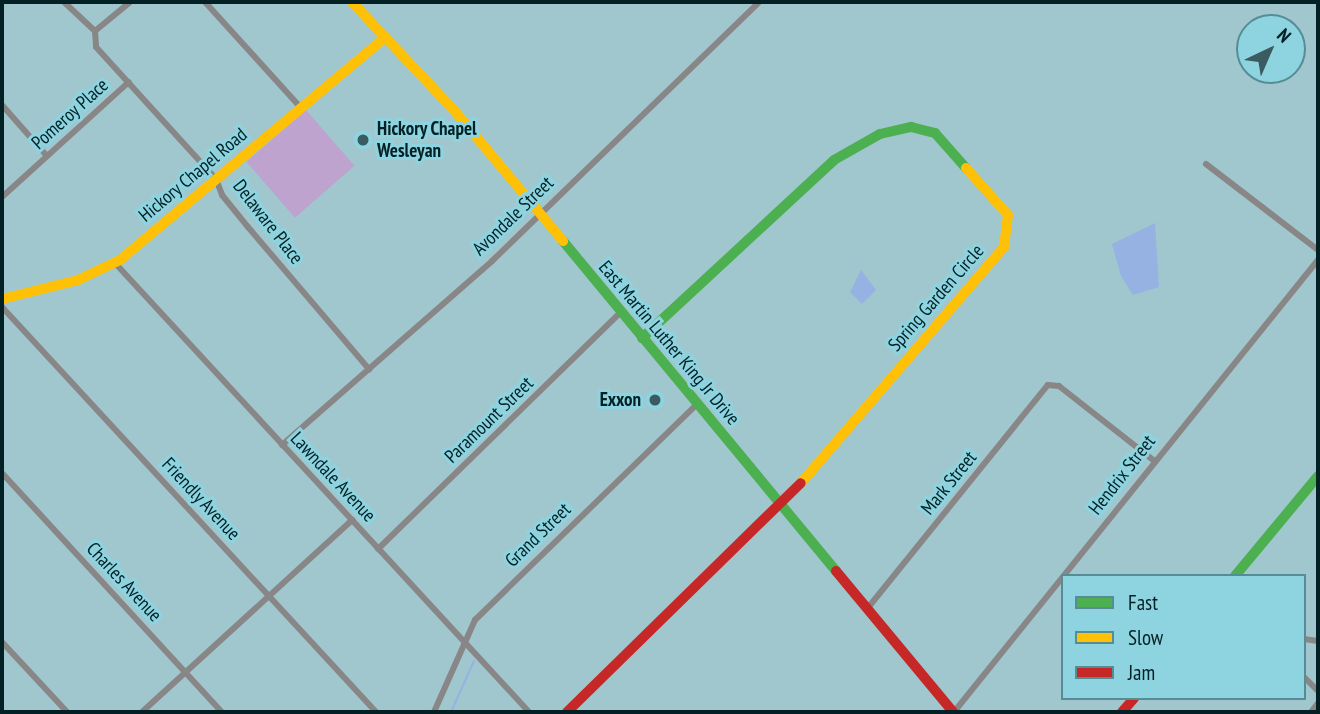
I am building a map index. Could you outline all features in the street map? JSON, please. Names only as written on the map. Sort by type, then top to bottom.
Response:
[{"type":"street","name":"Delaware Place","points":[[64,2],[95,31],[96,47],[216,179],[222,195],[369,369]]},
{"type":"street","points":[[95,31],[130,2]]},
{"type":"street","points":[[205,2],[301,108]]},
{"type":"street","name":"East Martin Luther King Jr Drive","points":[[352,2],[386,37],[539,213],[953,712]]},
{"type":"street","name":"Avondale Street","points":[[282,445],[539,213],[759,2]]},
{"type":"street","name":"Hickory Chapel Road","points":[[2,299],[78,279],[115,263],[386,37]]},
{"type":"street","name":"Pomeroy Place","points":[[2,197],[129,82]]},
{"type":"street","points":[[2,105],[47,156]]},
{"type":"street","name":"Spring Garden Circle","points":[[567,712],[780,504],[1004,247],[1010,225],[1002,204],[935,133],[911,127],[880,134],[834,160],[642,338]]},
{"type":"street","points":[[1206,163],[1318,250]]},
{"type":"street","name":"Hendrix Street","points":[[1063,574],[1318,260]]},
{"type":"street","name":"Lawndale Avenue","points":[[115,263],[529,712]]},
{"type":"street","name":"Friendly Avenue","points":[[2,307],[376,712]]},
{"type":"street","name":"Paramount Street","points":[[378,549],[621,313]]},
{"type":"street","name":"Mark Street","points":[[867,609],[1048,386],[1059,386],[1153,460]]},
{"type":"street","name":"Grand Street","points":[[434,712],[463,640],[485,608],[697,404]]},
{"type":"street","name":"Charles Avenue","points":[[2,473],[222,712]]},
{"type":"street","points":[[1237,574],[1318,476]]},
{"type":"street","points":[[142,712],[352,520]]},
{"type":"street","name":"Hendrix Street","points":[[953,712],[1061,576]]},
{"type":"street","points":[[2,642],[67,712]]},
{"type":"street","points":[[1311,712],[1318,704]]},
{"type":"shaded area","points":[[306,110],[355,166],[295,218],[246,162]]},
{"type":"water","points":[[1155,223],[1159,287],[1133,295],[1121,276],[1112,244]]},
{"type":"water","points":[[861,270],[876,290],[862,304],[850,292]]},
{"type":"waterway","points":[[451,712],[474,661]]},
{"type":"traffic: fast","points":[[642,338],[834,160],[880,134],[911,127],[935,133],[966,168]]},
{"type":"traffic: fast","points":[[563,241],[836,571]]},
{"type":"traffic: fast","points":[[1237,574],[1318,476]]},
{"type":"traffic: slow","points":[[352,2],[453,109],[563,241]]},
{"type":"traffic: slow","points":[[2,299],[78,280],[120,260],[386,37]]},
{"type":"traffic: slow","points":[[801,483],[1004,247],[1008,215],[966,168]]},
{"type":"traffic: jam","points":[[567,712],[801,483]]},
{"type":"traffic: jam","points":[[836,571],[953,712]]},
{"type":"traffic: jam","points":[[1122,712],[1132,700]]},
{"type":"place","name":"Hickory Chapel Wesleyan","points":[[363,140]]},
{"type":"place","name":"Exxon","points":[[655,400]]}]
